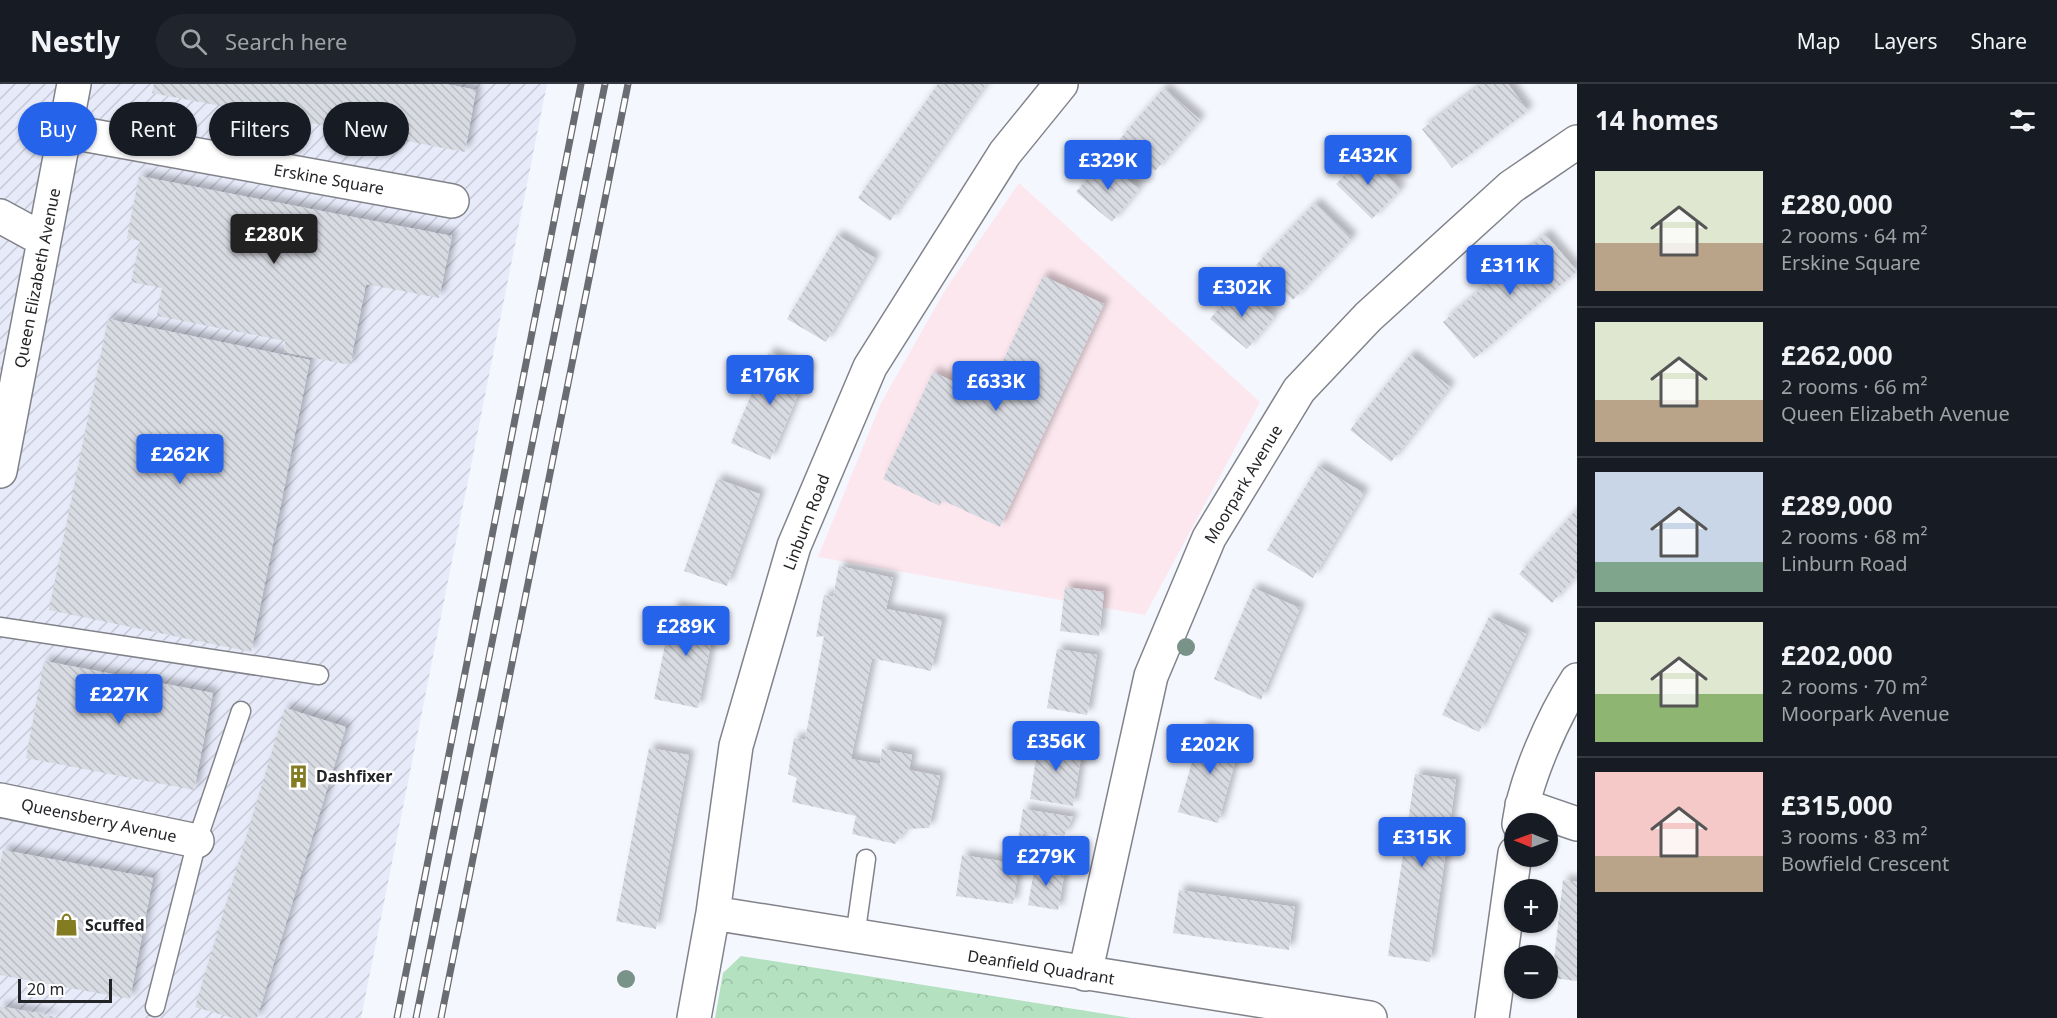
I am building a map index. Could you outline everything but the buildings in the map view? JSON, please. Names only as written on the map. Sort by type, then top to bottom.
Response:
[{"type":"street","name":"Queen Elizabeth Avenue","points":[[70,102],[74,84]]},
{"type":"street","name":"Linburn Road","points":[[694,1018],[712,914],[736,746],[794,546],[870,367],[1005,153],[1061,84]]},
{"type":"street","name":"Erskine Square","points":[[97,136],[452,201]]},
{"type":"street","name":"Moorpark Avenue","points":[[1085,974],[1151,676],[1209,538],[1299,390],[1368,317],[1511,187],[1577,142]]},
{"type":"street","name":"Queen Elizabeth Avenue","points":[[0,471],[60,156]]},
{"type":"street","points":[[0,216],[44,240]]},
{"type":"street","points":[[1520,813],[1559,707],[1577,680]]},
{"type":"street","name":"Queensberry Avenue","points":[[0,800],[197,841]]},
{"type":"street","points":[[1558,821],[1577,824]]},
{"type":"street","points":[[1492,1018],[1513,867]]},
{"type":"street","name":"Deanfield Quadrant","points":[[712,914],[1370,1018]]},
{"type":"lane","points":[[0,627],[319,675]]},
{"type":"lane","points":[[155,1007],[197,841],[241,711]]},
{"type":"lane","points":[[855,937],[866,859]]},
{"type":"shaded area","points":[[0,84],[547,84],[361,1018],[0,1018]]},
{"type":"shaded area","points":[[1019,183],[1260,402],[1145,615],[818,557],[881,403],[947,287]]},
{"type":"green space","points":[[741,956],[1131,1018],[715,1018],[723,973]]},
{"type":"railway","points":[[397,1018],[581,84]]},
{"type":"railway","points":[[416,1018],[605,84]]},
{"type":"railway","points":[[441,1018],[628,84]]},
{"type":"place","name":"Dashfixer","points":[[298,776]]},
{"type":"place","name":"Scuffed","points":[[67,925]]}]
